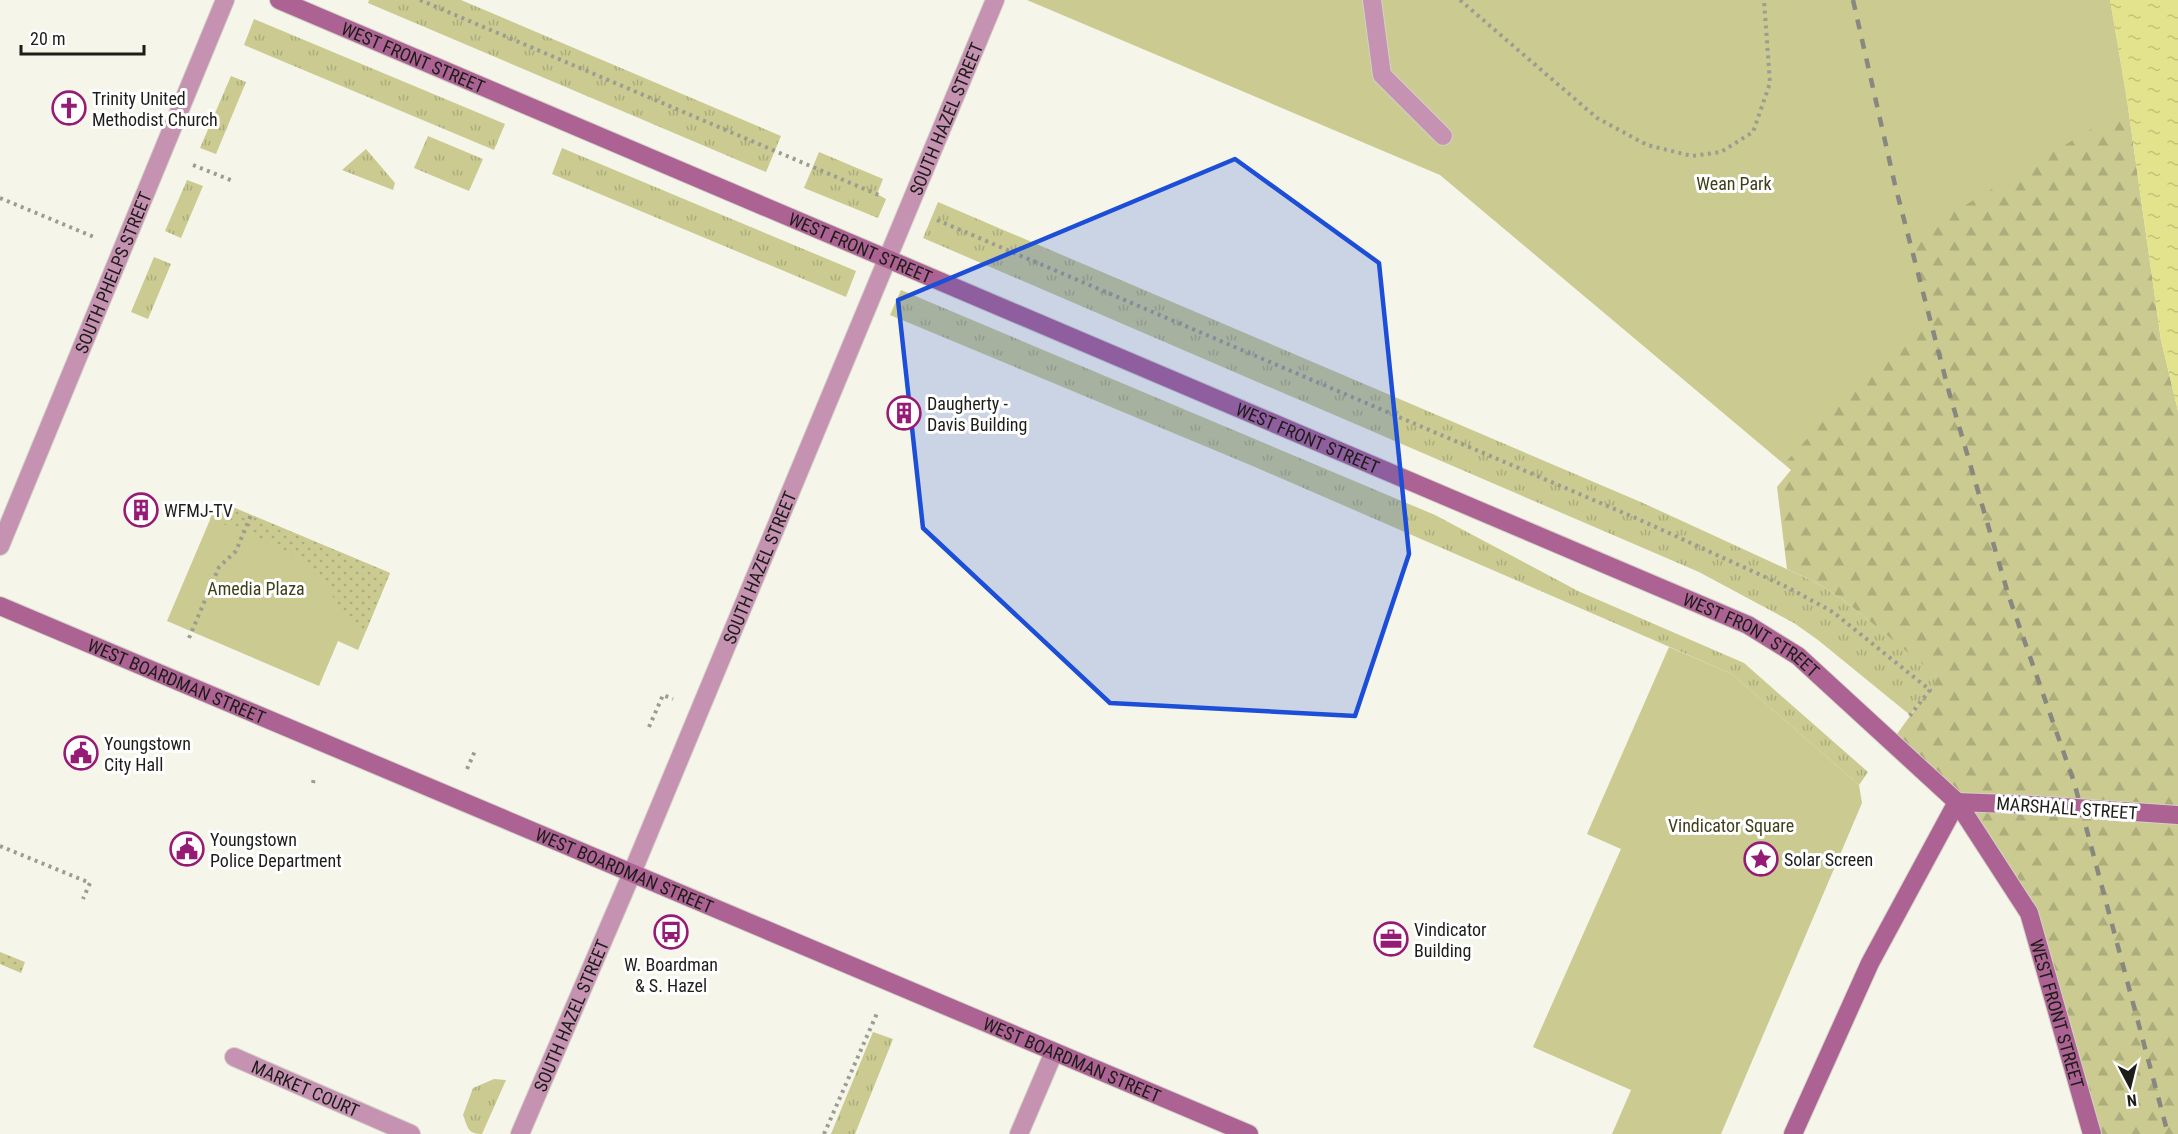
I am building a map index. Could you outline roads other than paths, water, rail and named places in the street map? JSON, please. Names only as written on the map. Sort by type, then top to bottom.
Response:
[{"type":"street","name":"SOUTH PHELPS STREET","points":[[0,546],[225,0]]},
{"type":"street","name":"WEST FRONT STREET","points":[[279,0],[1748,625],[1798,656],[1957,802],[2029,913],[2092,1134]]},
{"type":"street","name":"SOUTH HAZEL STREET","points":[[520,1134],[632,873],[995,0]]},
{"type":"street","points":[[1372,0],[1382,75],[1443,136]]},
{"type":"street","name":"WEST BOARDMAN STREET","points":[[0,606],[1249,1134]]},
{"type":"street","points":[[1793,1134],[1870,963],[1957,802]]},
{"type":"street","name":"MARSHALL STREET","points":[[1957,802],[2178,815]]},
{"type":"street","points":[[1019,1134],[1054,1052]]},
{"type":"street","name":"MARKET COURT","points":[[234,1057],[411,1134]]},
{"type":"water","points":[[2110,0],[2178,0],[2178,411],[2161,340],[2128,107]]},
{"type":"railway","points":[[1853,0],[1895,185],[1949,392],[2009,597],[2074,782],[2168,1134]]},
{"type":"place","name":"Trinity United Methodist Church","points":[[69,108]]},
{"type":"place","name":"Daugherty - Davis Building","points":[[904,413]]},
{"type":"place","name":"WFMJ-TV","points":[[141,510]]},
{"type":"place","name":"Youngstown City Hall","points":[[81,753]]},
{"type":"place","name":"Youngstown Police Department","points":[[187,849]]},
{"type":"place","name":"Solar Screen","points":[[1761,859]]},
{"type":"place","name":"W. Boardman & S. Hazel","points":[[671,932]]},
{"type":"place","name":"Vindicator Building","points":[[1391,939]]},
{"type":"park label","name":"Wean Park","points":[[1734,183]]},
{"type":"park label","name":"Amedia Plaza","points":[[256,588]]},
{"type":"park label","name":"Vindicator Square","points":[[1731,825]]}]
